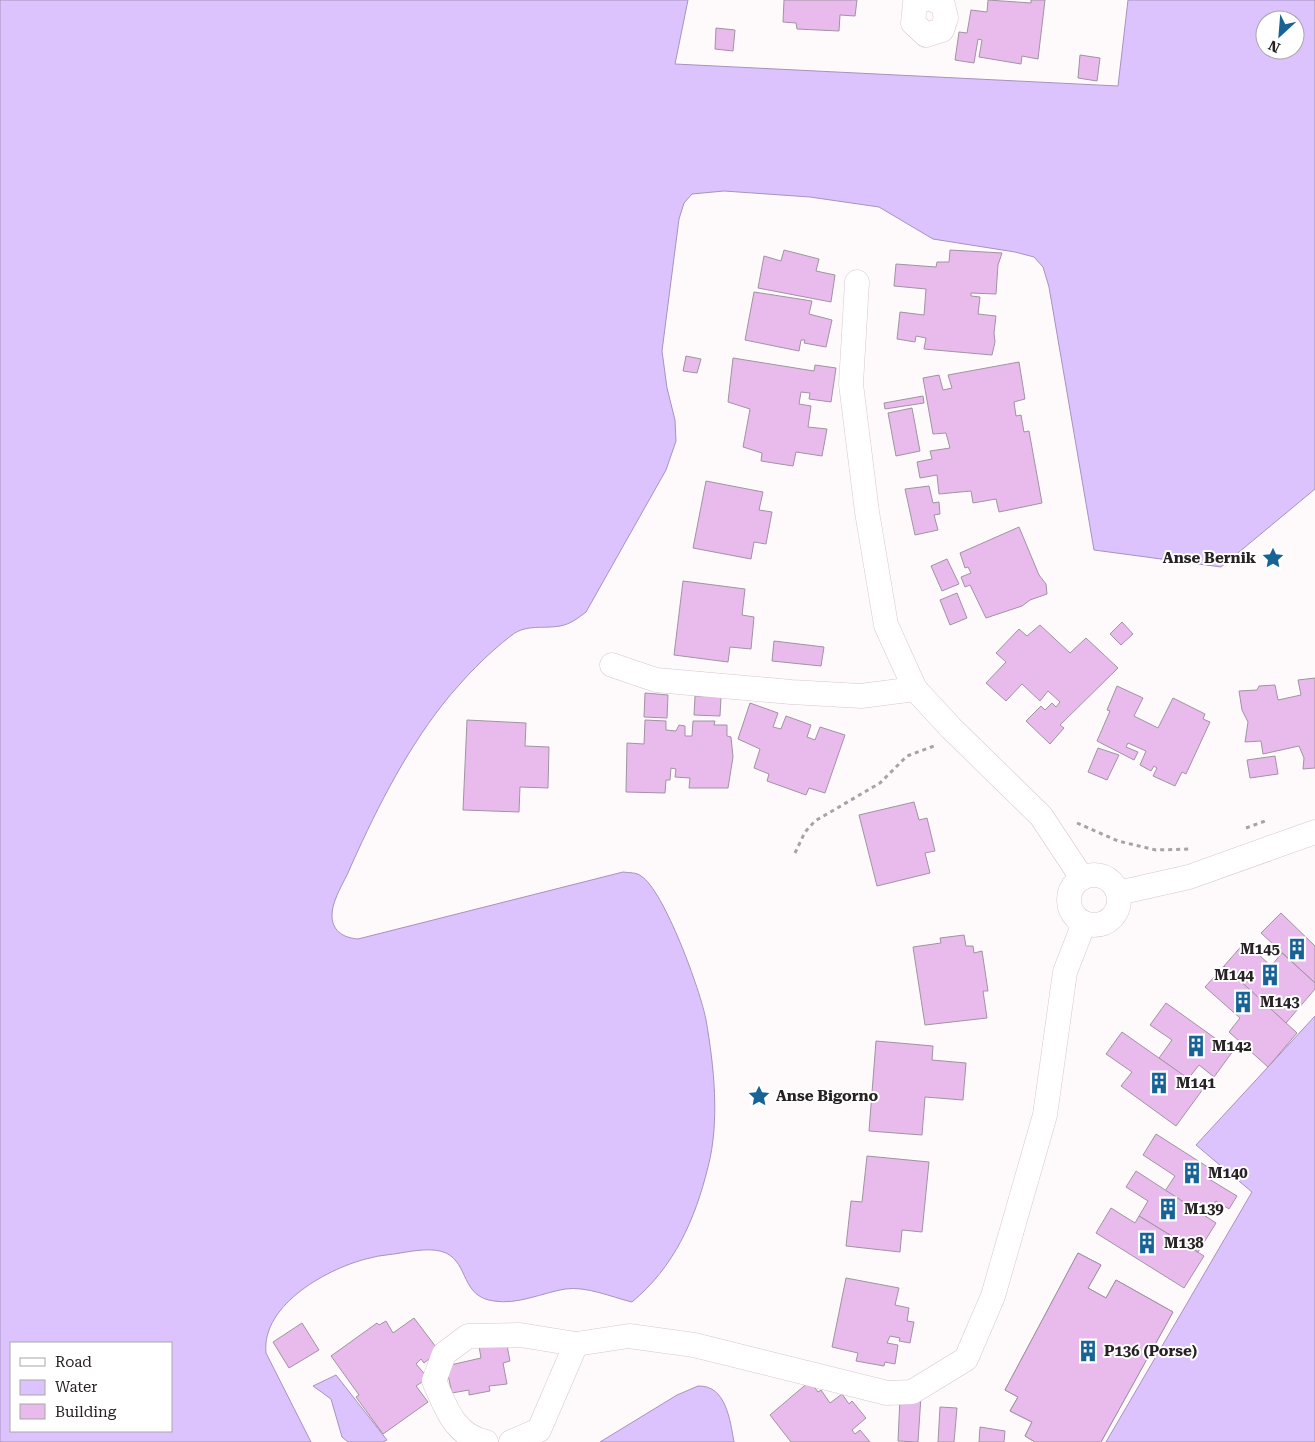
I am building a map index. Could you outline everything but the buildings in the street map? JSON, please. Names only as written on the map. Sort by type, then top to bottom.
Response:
[{"type":"street","points":[[923,0],[915,3],[913,23],[926,35],[942,30],[946,18],[943,5],[934,0]]},
{"type":"street","points":[[857,282],[851,384],[867,512],[886,626],[915,689],[1041,816],[1082,878]]},
{"type":"street","points":[[612,665],[656,680],[791,692],[861,696],[915,689]]},
{"type":"street","points":[[1118,893],[1189,876],[1315,832]]},
{"type":"street","points":[[1089,875],[1103,877],[1115,886],[1118,893],[1117,908],[1114,915],[1100,924],[1084,923],[1073,912],[1070,905],[1071,890],[1082,878],[1089,875]]},
{"type":"street","points":[[486,1442],[471,1439],[451,1418],[434,1381],[444,1354],[468,1336],[520,1335],[576,1344],[629,1336],[685,1344],[887,1393],[912,1392],[966,1359],[993,1296],[1045,1116],[1065,972],[1084,923]]},
{"type":"street","points":[[511,1442],[539,1430],[576,1344]]},
{"type":"water","points":[[0,0],[688,0],[675,64],[1118,86],[1128,0],[1315,0],[1315,489],[1221,567],[1094,550],[1049,287],[1043,267],[1034,257],[1015,252],[933,239],[879,207],[810,197],[724,191],[692,194],[684,203],[679,219],[662,351],[667,388],[675,420],[676,441],[666,470],[586,612],[564,625],[523,629],[512,635],[493,650],[459,685],[428,724],[390,786],[367,831],[339,890],[332,917],[335,927],[341,934],[358,939],[623,872],[635,873],[641,876],[660,900],[670,920],[697,988],[706,1020],[713,1075],[715,1112],[712,1149],[697,1206],[671,1258],[660,1274],[632,1302],[590,1290],[573,1288],[521,1300],[494,1301],[483,1298],[470,1287],[459,1265],[446,1253],[435,1250],[411,1251],[374,1257],[354,1263],[318,1279],[301,1290],[286,1304],[275,1319],[267,1335],[266,1353],[311,1442],[0,1442]]},
{"type":"water","points":[[1315,1016],[1315,1442],[1106,1442],[1252,1192],[1196,1145]]},
{"type":"water","points":[[336,1375],[387,1440],[383,1442],[348,1442],[342,1437],[331,1399],[313,1386]]},
{"type":"water","points":[[698,1386],[707,1387],[721,1397],[731,1424],[734,1442],[600,1442],[677,1395]]},
{"type":"place","name":"Anse Bernik","points":[[1273,558]]},
{"type":"place","name":"M145","points":[[1297,949]]},
{"type":"place","name":"M144","points":[[1270,975]]},
{"type":"place","name":"M143","points":[[1243,1002]]},
{"type":"place","name":"M142","points":[[1196,1046]]},
{"type":"place","name":"M141","points":[[1159,1083]]},
{"type":"place","name":"Anse Bigorno","points":[[759,1096]]},
{"type":"place","name":"M140","points":[[1192,1173]]},
{"type":"place","name":"M139","points":[[1168,1209]]},
{"type":"place","name":"M138","points":[[1147,1243]]},
{"type":"place","name":"P136 (Porse)","points":[[1088,1351]]}]
